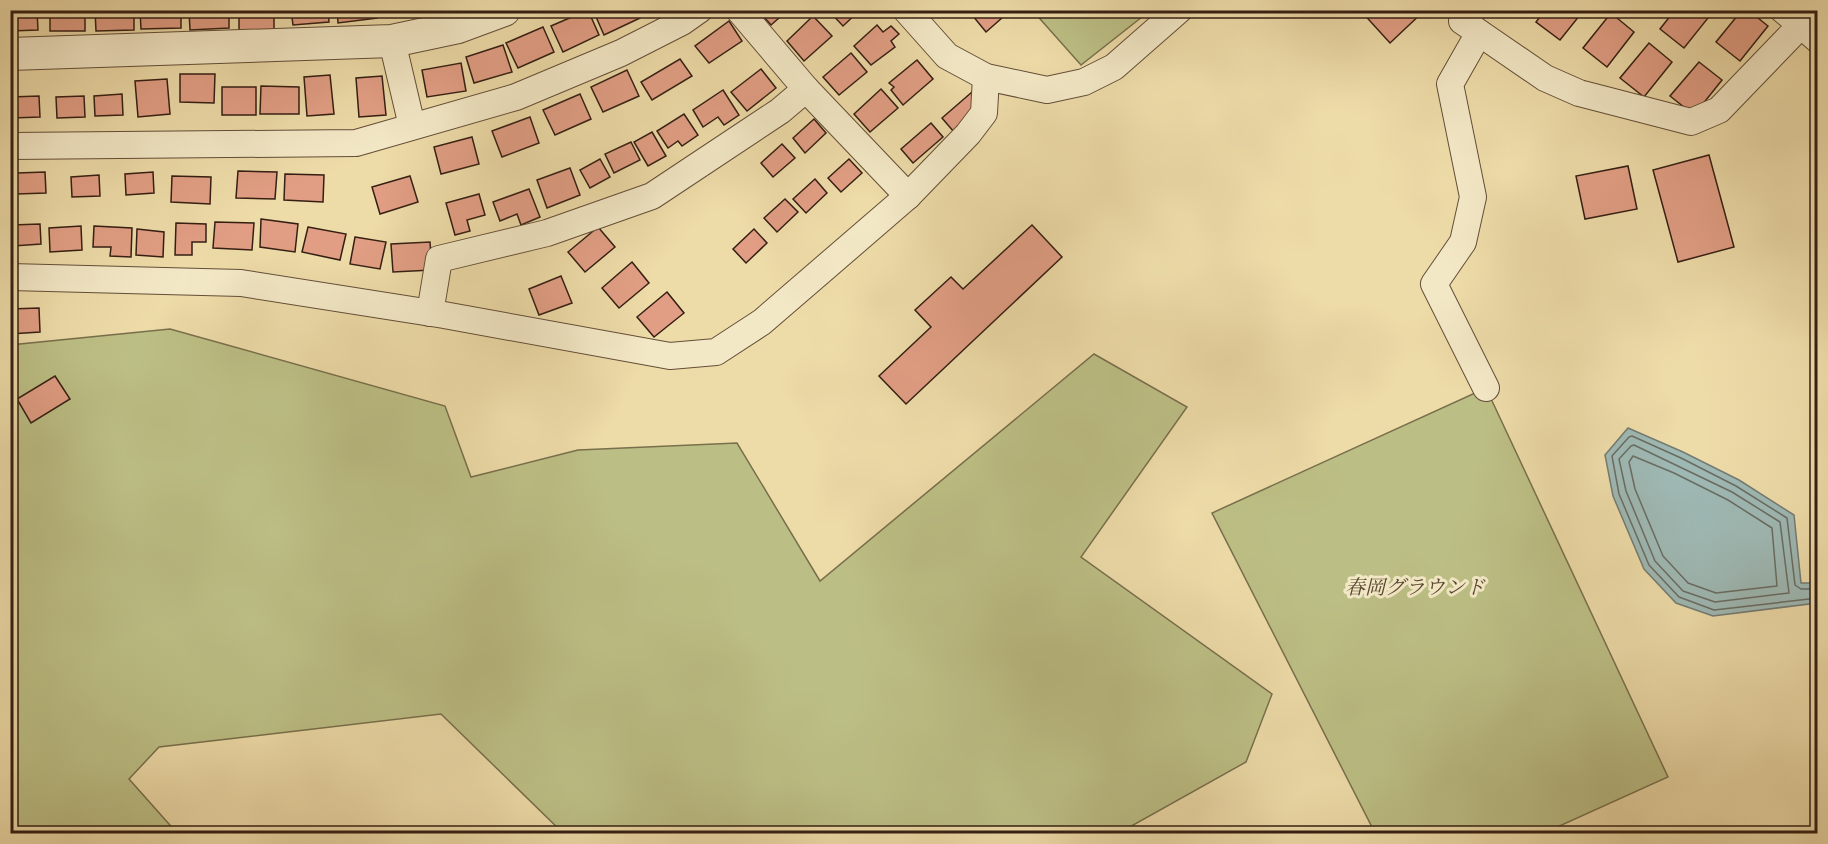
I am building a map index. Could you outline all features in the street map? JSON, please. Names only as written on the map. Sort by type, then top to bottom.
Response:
[{"type":"street","points":[[10,54],[392,41],[458,27],[504,10]]},
{"type":"street","points":[[10,146],[356,143],[516,97],[621,53],[682,22],[699,10]]},
{"type":"street","points":[[739,10],[806,89],[908,196]]},
{"type":"street","points":[[907,11],[947,56],[986,77],[1047,90],[1084,82],[1114,67],[1179,10]]},
{"type":"street","points":[[1486,388],[1434,284],[1463,242],[1473,197],[1450,84],[1476,22],[1545,78],[1579,93],[1691,122],[1719,110],[1803,22]]},
{"type":"street","points":[[392,41],[412,126]]},
{"type":"street","points":[[10,277],[241,283],[430,313],[670,356],[716,352],[762,322],[908,196],[968,134],[984,113],[986,77]]},
{"type":"street","points":[[430,313],[439,259],[546,233],[652,196],[780,111],[806,89]]},
{"type":"green space","points":[[1033,11],[1145,11],[1147,13],[1081,65]]},
{"type":"green space","points":[[170,329],[445,406],[471,477],[578,450],[737,443],[820,581],[1094,354],[1187,407],[1081,557],[1272,694],[1246,762],[1119,833],[563,833],[441,714],[159,747],[129,779],[177,833],[11,833],[10,345]]},
{"type":"green space","name":"春岡グラウンド","points":[[1486,388],[1668,777],[1544,833],[1375,833],[1212,513]]},
{"type":"water","points":[[1628,428],[1739,480],[1794,515],[1801,583],[1817,583],[1817,603],[1713,616],[1676,603],[1644,569],[1613,496],[1605,455]]},
{"type":"building","points":[[10,10],[37,10],[38,30],[10,31]]},
{"type":"building","points":[[50,10],[85,10],[85,31],[50,31]]},
{"type":"building","points":[[95,10],[134,10],[134,30],[96,31]]},
{"type":"building","points":[[140,10],[181,10],[181,28],[141,29]]},
{"type":"building","points":[[189,10],[229,10],[229,28],[190,30]]},
{"type":"building","points":[[239,10],[274,10],[274,30],[239,30]]},
{"type":"building","points":[[291,10],[328,10],[329,22],[293,25]]},
{"type":"building","points":[[337,10],[376,10],[377,18],[338,23]]},
{"type":"building","points":[[588,10],[599,35],[563,52],[551,26]]},
{"type":"building","points":[[593,10],[637,10],[640,18],[604,35]]},
{"type":"building","points":[[758,10],[788,10],[771,25]]},
{"type":"building","points":[[828,10],[860,10],[843,26]]},
{"type":"building","points":[[968,10],[1011,10],[986,32]]},
{"type":"building","points":[[1360,10],[1425,10],[1390,43]]},
{"type":"building","points":[[1545,10],[1584,10],[1560,40],[1536,22]]},
{"type":"building","points":[[1675,10],[1708,10],[1712,13],[1684,48],[1660,29]]},
{"type":"building","points":[[1742,10],[1748,10],[1768,26],[1740,61],[1716,42]]},
{"type":"building","points":[[1611,13],[1634,32],[1607,67],[1583,48]]},
{"type":"building","points":[[813,16],[832,36],[804,61],[787,41]]},
{"type":"building","points":[[729,21],[742,41],[709,63],[695,46]]},
{"type":"building","points":[[877,25],[883,32],[891,26],[899,34],[891,41],[895,47],[871,65],[854,46]]},
{"type":"building","points":[[543,27],[554,52],[518,68],[506,43]]},
{"type":"building","points":[[1649,43],[1672,62],[1644,97],[1620,78]]},
{"type":"building","points":[[503,45],[512,72],[474,83],[466,57]]},
{"type":"building","points":[[851,53],[867,72],[839,95],[823,77]]},
{"type":"building","points":[[680,59],[692,76],[652,100],[641,82]]},
{"type":"building","points":[[917,60],[933,79],[903,105],[891,90],[894,87],[889,83]]},
{"type":"building","points":[[1699,62],[1722,80],[1694,115],[1670,96]]},
{"type":"building","points":[[461,63],[466,91],[427,97],[422,70]]},
{"type":"building","points":[[761,69],[776,88],[747,111],[731,92]]},
{"type":"building","points":[[627,70],[639,96],[603,112],[591,87]]},
{"type":"building","points":[[180,74],[215,74],[214,103],[180,102]]},
{"type":"building","points":[[330,75],[334,114],[307,116],[304,77]]},
{"type":"building","points":[[382,76],[386,115],[359,117],[356,78]]},
{"type":"building","points":[[167,79],[170,114],[138,117],[135,81]]},
{"type":"building","points":[[261,86],[299,87],[299,114],[260,114]]},
{"type":"building","points":[[222,87],[256,87],[256,115],[222,115]]},
{"type":"building","points":[[881,89],[898,108],[870,132],[854,114]]},
{"type":"building","points":[[723,90],[739,115],[724,125],[718,117],[703,127],[693,110]]},
{"type":"building","points":[[972,92],[984,106],[954,132],[942,118]]},
{"type":"building","points":[[122,94],[123,115],[95,116],[94,96]]},
{"type":"building","points":[[580,94],[591,119],[555,135],[543,110]]},
{"type":"building","points":[[39,96],[40,117],[12,118],[11,97]]},
{"type":"building","points":[[84,96],[85,117],[57,118],[56,97]]},
{"type":"building","points":[[684,114],[698,135],[682,146],[678,141],[668,148],[657,131]]},
{"type":"building","points":[[530,117],[539,143],[502,157],[492,131]]},
{"type":"building","points":[[814,119],[826,133],[805,153],[793,138]]},
{"type":"building","points":[[931,123],[943,137],[913,163],[901,149]]},
{"type":"building","points":[[652,132],[666,156],[648,166],[634,142]]},
{"type":"building","points":[[472,137],[479,164],[441,174],[434,147]]},
{"type":"building","points":[[631,142],[640,160],[614,173],[605,154]]},
{"type":"building","points":[[782,144],[795,158],[773,177],[761,163]]},
{"type":"building","points":[[1709,155],[1734,247],[1678,262],[1653,170]]},
{"type":"building","points":[[600,159],[610,177],[590,188],[580,170]]},
{"type":"building","points":[[849,159],[862,173],[841,192],[828,178]]},
{"type":"building","points":[[1628,166],[1637,209],[1585,219],[1576,176]]},
{"type":"building","points":[[570,168],[580,195],[547,208],[537,180]]},
{"type":"building","points":[[238,171],[277,172],[275,199],[236,198]]},
{"type":"building","points":[[45,172],[46,193],[17,194],[17,173]]},
{"type":"building","points":[[153,172],[154,193],[126,195],[125,174]]},
{"type":"building","points":[[285,174],[324,175],[323,202],[284,200]]},
{"type":"building","points":[[99,175],[100,196],[72,197],[71,177]]},
{"type":"building","points":[[172,176],[211,177],[210,204],[171,202]]},
{"type":"building","points":[[410,176],[418,202],[380,214],[372,187]]},
{"type":"building","points":[[815,179],[827,193],[806,213],[793,199]]},
{"type":"building","points":[[529,189],[540,217],[521,225],[517,214],[500,221],[493,202]]},
{"type":"building","points":[[479,194],[485,215],[467,220],[470,231],[455,235],[446,203]]},
{"type":"building","points":[[785,199],[798,212],[777,232],[764,218]]},
{"type":"building","points":[[261,219],[298,224],[295,252],[260,247]]},
{"type":"building","points":[[215,222],[254,223],[252,250],[213,248]]},
{"type":"building","points":[[176,223],[206,224],[206,242],[192,242],[192,255],[175,255]]},
{"type":"building","points":[[40,224],[41,244],[13,246],[12,225]]},
{"type":"building","points":[[1032,225],[1062,257],[906,404],[879,376],[931,327],[915,310],[951,277],[963,289]]},
{"type":"building","points":[[81,226],[82,250],[50,252],[49,228]]},
{"type":"building","points":[[94,226],[132,228],[131,257],[110,256],[111,247],[93,247]]},
{"type":"building","points":[[308,227],[346,234],[340,260],[302,252]]},
{"type":"building","points":[[598,227],[615,247],[585,272],[568,252]]},
{"type":"building","points":[[137,229],[164,232],[163,257],[136,255]]},
{"type":"building","points":[[754,229],[767,243],[746,263],[733,249]]},
{"type":"building","points":[[355,237],[386,242],[380,269],[350,264]]},
{"type":"building","points":[[430,242],[432,270],[393,272],[391,244]]},
{"type":"building","points":[[632,262],[649,283],[619,308],[602,288]]},
{"type":"building","points":[[561,276],[572,303],[539,315],[529,289]]},
{"type":"building","points":[[667,292],[684,313],[654,337],[637,317]]},
{"type":"building","points":[[39,308],[40,332],[10,334],[10,309]]},
{"type":"building","points":[[55,376],[70,399],[31,423],[17,399]]}]
